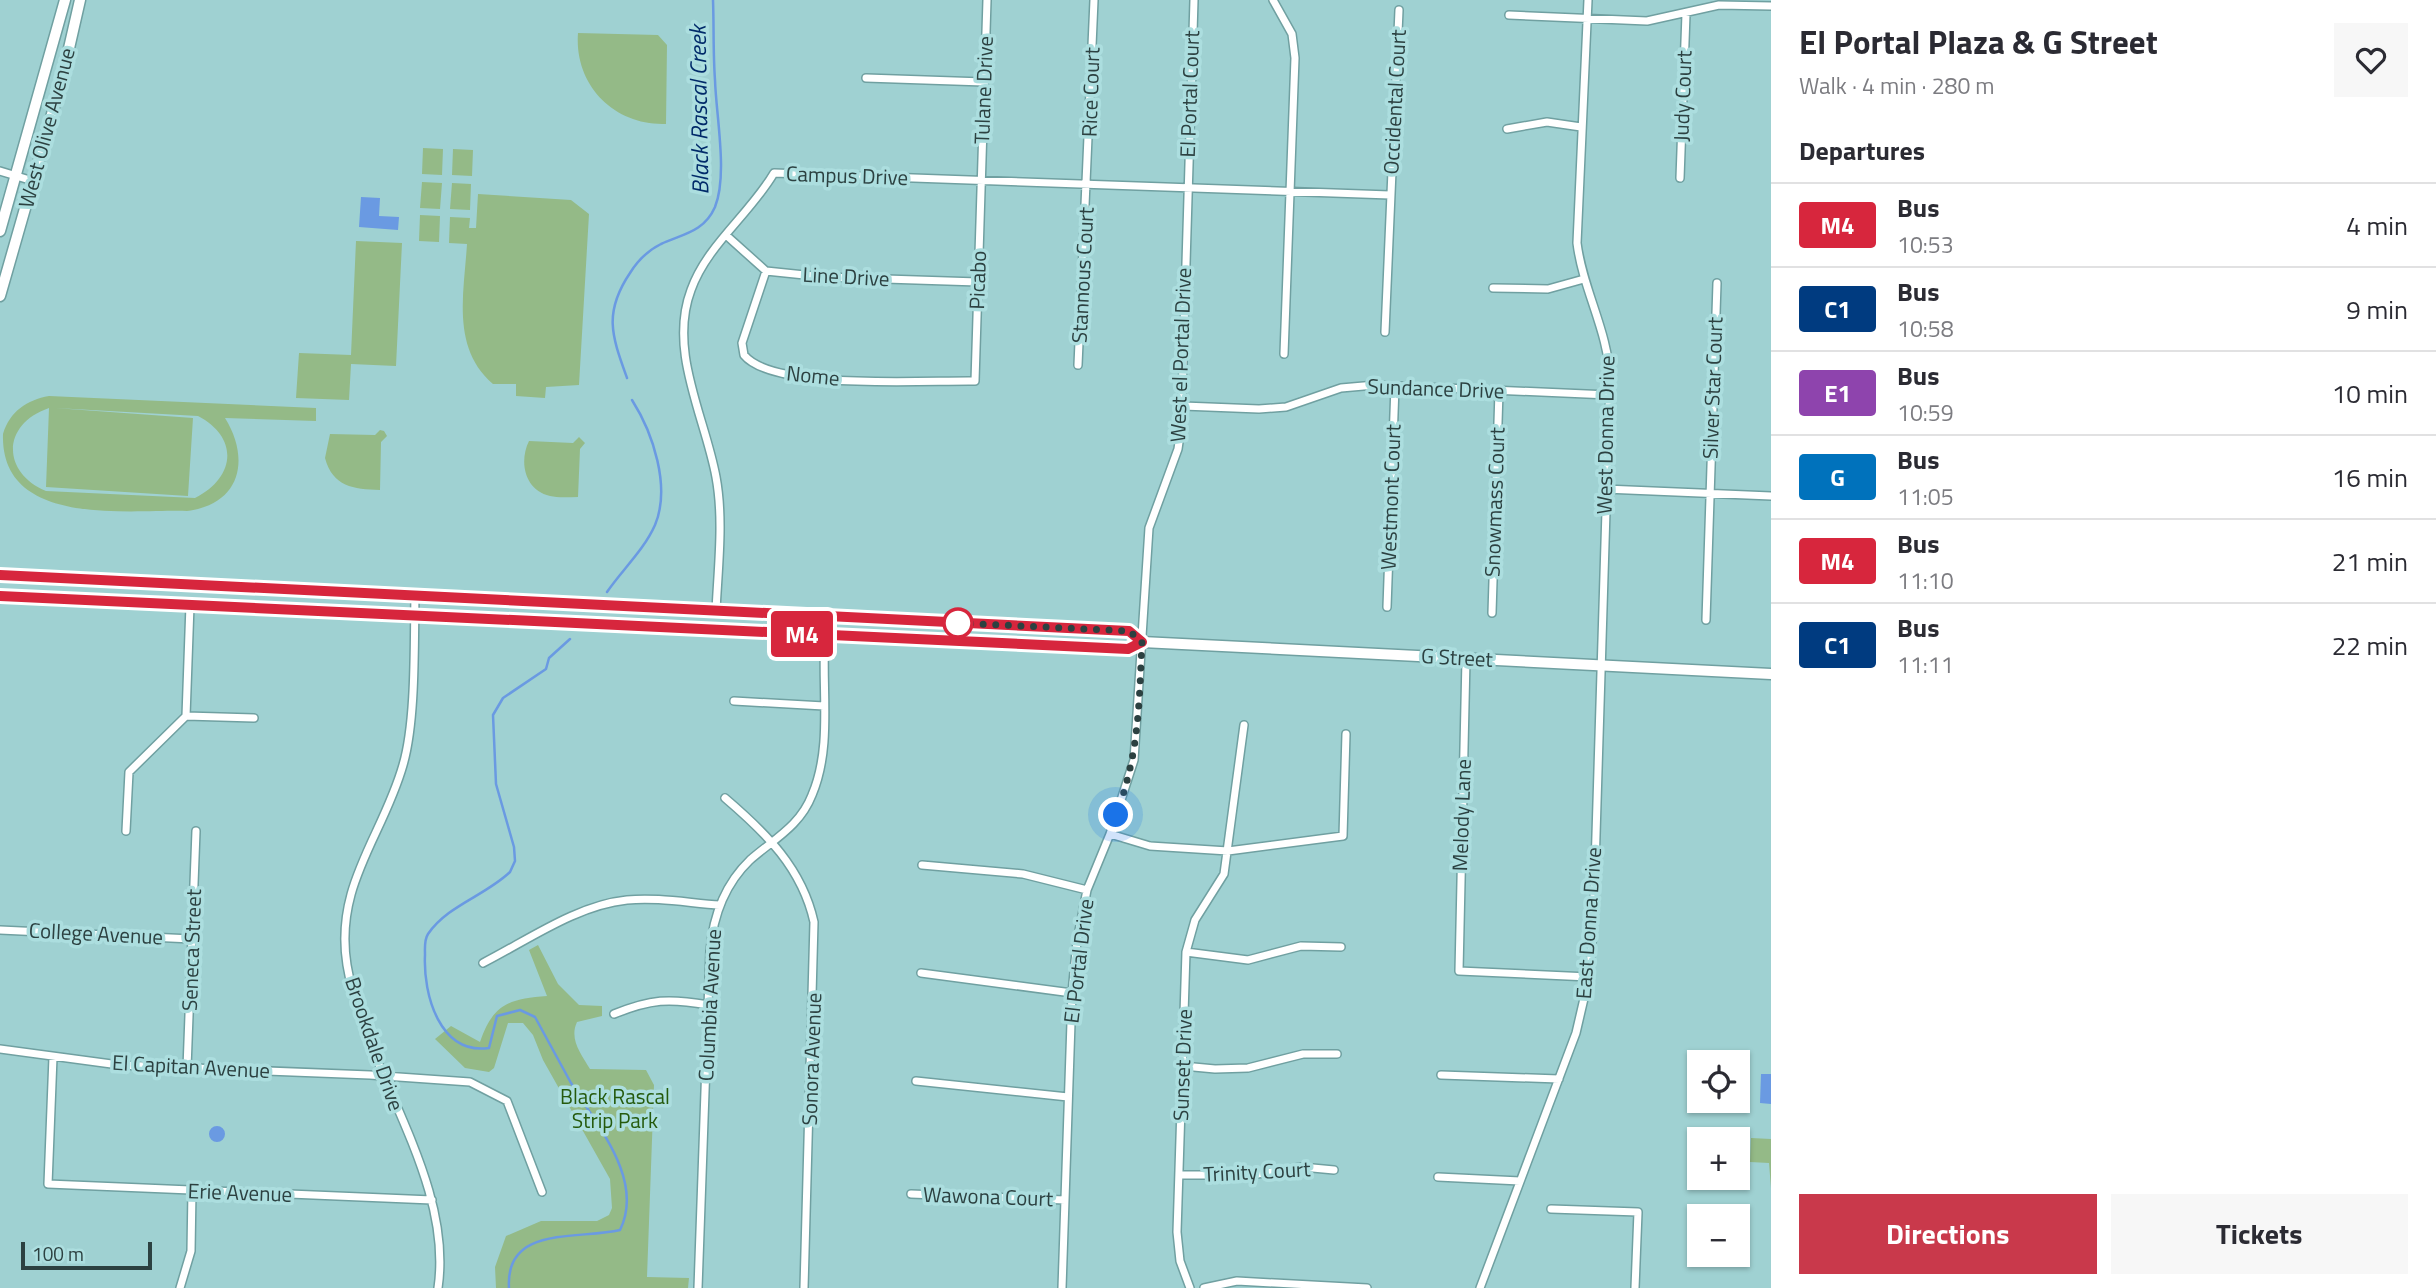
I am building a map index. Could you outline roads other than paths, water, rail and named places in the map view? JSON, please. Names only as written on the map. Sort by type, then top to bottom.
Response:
[{"type":"street","name":"West Olive Avenue","points":[[0,231],[65,0]]},
{"type":"street","name":"West Olive Avenue","points":[[0,296],[80,0]]},
{"type":"street","name":"Tulane Drive","points":[[981,180],[987,0]]},
{"type":"street","name":"Rice Court","points":[[1087,184],[1094,0]]},
{"type":"street","name":"El Portal Court","points":[[1187,188],[1194,0]]},
{"type":"street","points":[[1273,0],[1292,34],[1295,58],[1284,354]]},
{"type":"street","name":"West Donna Drive","points":[[1588,0],[1577,227],[1584,279],[1607,346],[1609,396],[1600,665]]},
{"type":"street","points":[[1509,15],[1647,21],[1719,5],[1771,6]]},
{"type":"street","name":"Occidental Court","points":[[1385,332],[1399,10]]},
{"type":"street","name":"Judy Court","points":[[1681,178],[1686,14]]},
{"type":"street","points":[[866,78],[984,82]]},
{"type":"street","points":[[1507,129],[1547,122],[1581,127]]},
{"type":"street","points":[[0,171],[33,181]]},
{"type":"street","name":"Campus Drive","points":[[716,611],[718,495],[683,340],[685,310],[695,280],[762,193],[774,173],[1390,195]]},
{"type":"street","name":"Picabo","points":[[975,381],[981,180]]},
{"type":"street","name":"Stannous Court","points":[[1078,365],[1087,184]]},
{"type":"street","name":"West el Portal Drive","points":[[1142,642],[1149,528],[1178,449],[1183,406],[1187,188]]},
{"type":"street","points":[[727,236],[766,271]]},
{"type":"street","name":"Line Drive","points":[[766,271],[824,277],[978,282]]},
{"type":"street","name":"Nome","points":[[766,271],[742,343],[744,355],[760,369],[795,377],[975,381]]},
{"type":"street","points":[[1493,288],[1548,289],[1584,279]]},
{"type":"street","name":"Silver Star Court","points":[[1706,620],[1717,283]]},
{"type":"street","name":"Sundance Drive","points":[[1183,406],[1259,409],[1286,407],[1341,388],[1395,386],[1609,396]]},
{"type":"street","name":"Westmont Court","points":[[1387,607],[1395,386]]},
{"type":"street","name":"Snowmass Court","points":[[1492,613],[1499,391]]},
{"type":"street","points":[[1605,489],[1771,496]]},
{"type":"street","name":"G Street","points":[[0,575],[1129,631],[1142,642]]},
{"type":"street","points":[[126,831],[129,772],[186,716],[191,585]]},
{"type":"street","name":"G Street","points":[[0,596],[1128,649],[1142,642],[1771,674]]},
{"type":"street","name":"Brookdale Drive","points":[[415,596],[410,722],[404,762],[394,793],[355,877],[346,914],[345,939],[352,987],[432,1200],[442,1251],[438,1288]]},
{"type":"street","name":"Columbia Avenue","points":[[698,1288],[711,938],[720,905],[741,870],[803,813],[813,794],[821,762],[825,635]]},
{"type":"street","name":"El Portal Drive","points":[[1062,1288],[1072,993],[1077,941],[1087,890],[1110,834],[1134,760],[1142,642]]},
{"type":"street","name":"Melody Lane","points":[[1466,659],[1458,971],[1589,977]]},
{"type":"street","name":"East Donna Drive","points":[[1480,1288],[1579,1024],[1589,977],[1600,665]]},
{"type":"street","points":[[734,701],[824,706]]},
{"type":"street","points":[[186,716],[254,718]]},
{"type":"street","name":"Sunset Drive","points":[[1190,1288],[1178,1246],[1186,952],[1195,920],[1224,874],[1244,725]]},
{"type":"street","points":[[1110,834],[1150,846],[1228,851],[1343,836],[1346,734]]},
{"type":"street","name":"Sonora Avenue","points":[[725,798],[773,842],[803,887],[816,937],[804,1288]]},
{"type":"street","name":"Seneca Street","points":[[187,1068],[197,831]]},
{"type":"street","points":[[922,865],[1013,873],[1087,890]]},
{"type":"street","points":[[483,962],[589,909],[608,903],[647,900],[720,905]]},
{"type":"street","name":"College Avenue","points":[[0,930],[192,939]]},
{"type":"street","points":[[1186,952],[1248,960],[1301,946],[1341,947]]},
{"type":"street","points":[[921,973],[1072,993]]},
{"type":"street","points":[[614,1014],[655,1000],[673,999],[708,1005]]},
{"type":"street","name":"El Capitan Avenue","points":[[0,1049],[26,1050],[53,1057],[187,1068],[470,1082],[507,1101],[542,1192]]},
{"type":"street","points":[[1182,1066],[1248,1068],[1303,1054],[1337,1054]]},
{"type":"street","name":"Erie Avenue","points":[[53,1057],[48,1184],[432,1200]]},
{"type":"street","points":[[1441,1075],[1559,1079]]},
{"type":"street","points":[[916,1082],[1068,1097]]},
{"type":"street","name":"Trinity Court","points":[[1179,1175],[1251,1175],[1302,1167],[1334,1170]]},
{"type":"street","points":[[1438,1177],[1520,1181]]},
{"type":"street","points":[[180,1288],[191,1251],[192,1191]]},
{"type":"street","name":"Wawona Court","points":[[911,1194],[1065,1200]]},
{"type":"street","points":[[1551,1209],[1638,1212],[1635,1288]]},
{"type":"street","points":[[1204,1288],[1237,1281],[1367,1288]]},
{"type":"water","points":[[361,197],[380,198],[379,216],[399,217],[398,230],[359,227]]},
{"type":"water","points":[[1761,1074],[1771,1074],[1771,1104],[1760,1103]]},
{"type":"water","points":[[214,1126],[220,1126],[225,1134],[223,1140],[214,1142],[209,1137],[209,1131]]},
{"type":"waterway","name":"Black Rascal Creek","points":[[627,378],[617,350],[613,325],[616,300],[622,287],[636,264],[647,253],[705,222],[715,207],[719,194],[721,162],[714,70],[713,0]]},
{"type":"waterway","name":"Black Rascal Creek","points":[[607,592],[645,543],[655,525],[659,510],[660,477],[653,444],[632,400]]},
{"type":"waterway","name":"Black Rascal Creek","points":[[509,1288],[511,1268],[519,1254],[531,1245],[547,1239],[620,1230],[626,1211],[622,1172],[604,1135],[571,1083],[535,1017],[520,1010],[497,1016],[489,1048],[472,1048],[458,1042],[447,1032],[431,1004],[425,971],[425,944],[428,934],[446,915],[510,872],[515,861],[514,847],[496,784],[493,715],[503,698],[546,669],[549,658],[570,639]]},
{"type":"park label","name":"Black Rascal Strip Park","points":[[615,1109]]}]
